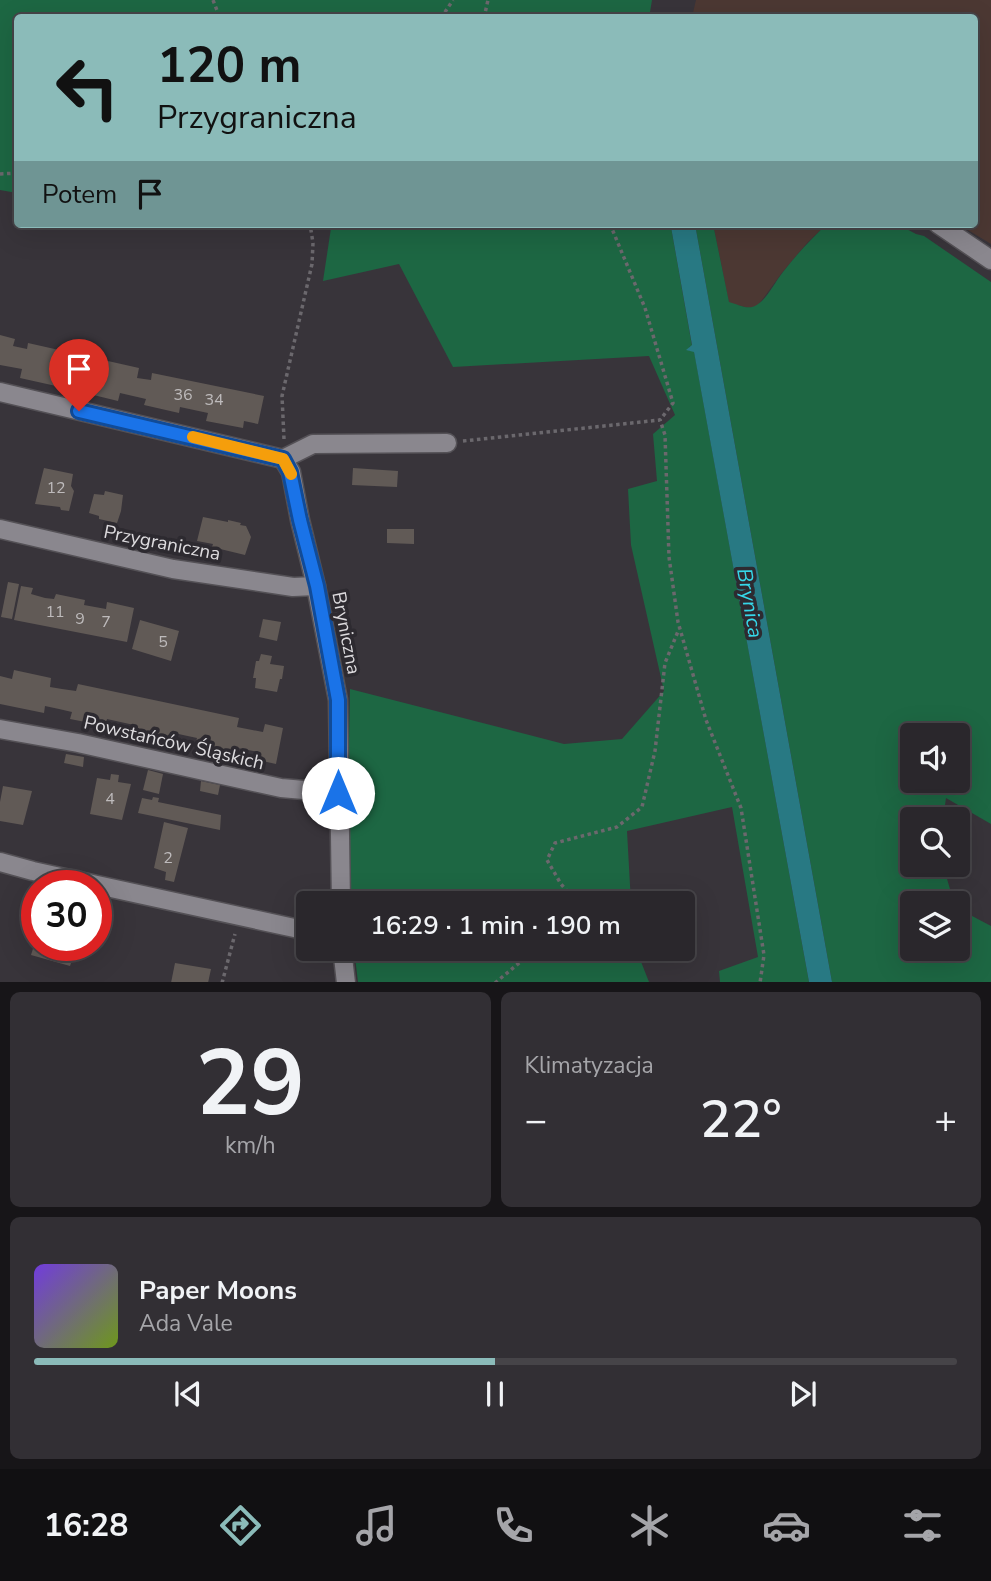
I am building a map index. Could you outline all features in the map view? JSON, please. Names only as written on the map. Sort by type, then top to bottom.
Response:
[{"type":"street","points":[[944,228],[991,260]]},
{"type":"street","points":[[0,392],[283,459],[313,444],[447,443]]},
{"type":"street","name":"Bryniczna","points":[[283,459],[290,472],[317,586],[338,700],[341,891]]},
{"type":"street","name":"Przygraniczna","points":[[0,529],[173,569],[293,587],[317,586]]},
{"type":"street","name":"Powstańców Śląskich","points":[[0,729],[79,743],[281,788],[338,793]]},
{"type":"street","points":[[0,862],[296,928]]},
{"type":"street","points":[[344,961],[346,982]]},
{"type":"path","points":[[283,459],[285,440],[282,396],[312,264],[311,228]]},
{"type":"path","points":[[447,443],[660,420],[673,403],[645,308],[612,228]]},
{"type":"path","points":[[660,420],[664,435],[669,557],[679,627],[706,720],[741,808],[764,955],[760,982]]},
{"type":"path","points":[[567,891],[547,860],[555,843],[617,827],[642,807],[655,751],[665,663],[679,627]]},
{"type":"path","points":[[222,982],[239,916]]},
{"type":"path","points":[[495,982],[521,961]]},
{"type":"shaded area","points":[[696,0],[991,0],[991,244],[965,228],[978,228],[978,14],[693,14]]},
{"type":"shaded area","points":[[714,228],[823,228],[807,243],[757,306],[749,308],[729,303]]},
{"type":"green space","points":[[0,0],[652,0],[650,14],[14,14],[14,192],[0,190]]},
{"type":"green space","points":[[331,228],[671,228],[692,346],[689,351],[694,351],[809,982],[720,982],[719,971],[758,957],[732,807],[627,831],[630,891],[350,891],[347,835],[350,689],[564,744],[622,739],[664,691],[631,545],[628,489],[657,481],[653,434],[675,415],[649,356],[453,367],[399,264],[323,281]]},
{"type":"green space","points":[[696,228],[714,228],[729,302],[745,307],[755,306],[763,300],[793,259],[823,228],[905,228],[924,236],[991,282],[991,824],[970,812],[970,807],[962,807],[946,798],[945,807],[900,807],[900,877],[946,877],[951,891],[900,891],[900,961],[970,961],[970,915],[991,926],[991,982],[832,982]]},
{"type":"green space","points":[[355,961],[641,961],[649,982],[358,982]]},
{"type":"water","name":"Brynica","points":[[671,228],[696,228],[832,982],[809,982],[694,352],[686,350],[692,345]]},
{"type":"building","points":[[0,335],[15,339],[13,346],[27,349],[28,343],[139,368],[137,378],[151,380],[152,373],[264,396],[258,424],[244,421],[243,428],[206,421],[208,413],[180,407],[179,413],[144,405],[146,399],[120,393],[118,401],[81,392],[83,385],[70,381],[58,379],[56,386],[20,378],[22,369],[0,365]]},
{"type":"building","points":[[44,468],[73,474],[71,486],[74,491],[69,511],[61,510],[60,507],[35,504]]},
{"type":"building","points":[[353,468],[398,471],[397,487],[352,485]]},
{"type":"building","points":[[105,491],[123,495],[117,523],[99,519],[99,516],[89,513],[94,494],[104,495]]},
{"type":"building","points":[[203,517],[228,520],[246,526],[251,537],[245,555],[197,541]]},
{"type":"building","points":[[387,529],[414,529],[414,544],[387,543]]},
{"type":"building","points":[[8,582],[19,584],[12,619],[1,617]]},
{"type":"building","points":[[21,586],[33,588],[31,594],[45,598],[54,599],[56,594],[85,600],[84,605],[106,609],[107,602],[134,608],[127,642],[14,620]]},
{"type":"building","points":[[263,619],[281,622],[277,641],[259,637]]},
{"type":"building","points":[[140,620],[179,631],[171,661],[132,649]]},
{"type":"building","points":[[261,654],[272,656],[270,664],[284,666],[277,692],[255,688],[256,678],[253,678],[256,661],[259,661]]},
{"type":"building","points":[[14,670],[51,678],[50,687],[76,691],[78,684],[239,718],[237,727],[263,732],[265,724],[283,728],[276,764],[258,760],[259,752],[232,747],[231,754],[195,746],[197,738],[170,732],[169,740],[133,731],[134,725],[107,719],[106,726],[70,719],[72,712],[45,706],[44,713],[0,704],[0,676],[12,679]]},
{"type":"building","points":[[66,754],[84,757],[83,767],[64,763]]},
{"type":"building","points":[[148,770],[163,774],[159,794],[143,790]]},
{"type":"building","points":[[111,774],[119,775],[118,782],[131,784],[122,820],[90,814],[97,778],[110,780]]},
{"type":"building","points":[[201,781],[220,785],[218,795],[200,791]]},
{"type":"building","points":[[3,786],[32,791],[23,825],[0,821]]},
{"type":"building","points":[[153,797],[159,798],[158,802],[221,815],[220,830],[138,813],[142,798],[152,800]]},
{"type":"building","points":[[164,822],[188,828],[174,882],[165,880],[166,872],[154,868]]},
{"type":"building","points":[[52,961],[72,961],[70,966]]},
{"type":"building","points":[[175,963],[211,969],[208,982],[171,982]]},
{"type":"slow traffic","points":[[193,437],[283,459],[291,474]]},
{"type":"route","points":[[79,411],[283,459],[290,472],[317,586],[338,700],[338,793]]}]
